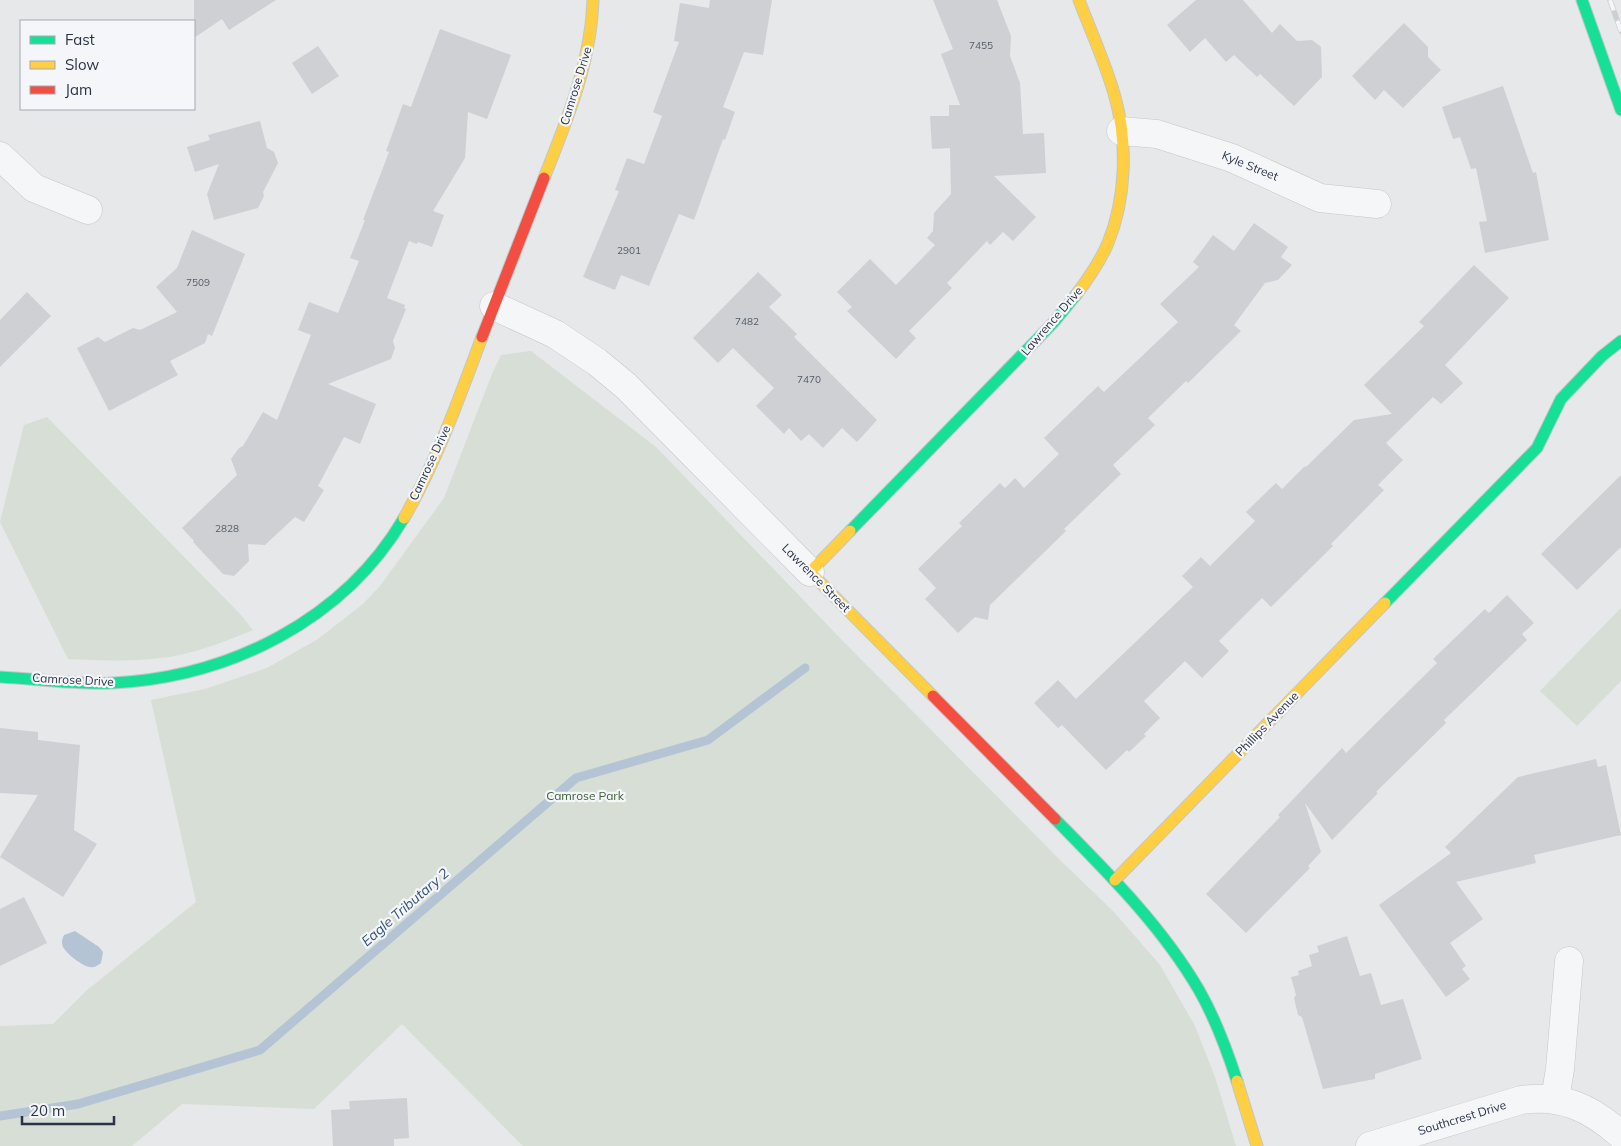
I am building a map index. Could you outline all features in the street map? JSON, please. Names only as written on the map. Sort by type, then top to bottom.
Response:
[{"type":"street","name":"Camrose Drive","points":[[0,677],[103,683],[166,677],[202,669],[251,652],[295,630],[314,617],[355,582],[374,562],[411,505],[424,480],[494,306],[575,97],[591,37],[593,0]]},
{"type":"street","name":"Lawrence Drive","points":[[810,572],[1054,322],[1092,273],[1107,245],[1116,220],[1121,193],[1123,159],[1121,131],[1117,103],[1079,0]]},
{"type":"street","points":[[1582,0],[1621,110]]},
{"type":"street","name":"Kyle Street","points":[[1121,131],[1157,134],[1232,158],[1320,198],[1377,204]]},
{"type":"street","points":[[0,156],[34,188],[88,210]]},
{"type":"street","name":"Lawrence Street","points":[[494,306],[555,334],[590,357],[626,386],[1115,880]]},
{"type":"street","name":"Phillips Avenue","points":[[1115,880],[1537,448],[1561,399],[1602,356],[1621,341]]},
{"type":"street","points":[[1115,880],[1167,941],[1187,969],[1210,1009],[1226,1049],[1257,1146]]},
{"type":"street","points":[[1555,1099],[1560,1069],[1569,960]]},
{"type":"street","name":"Southcrest Drive","points":[[1370,1146],[1521,1100],[1538,1097],[1555,1099],[1576,1105],[1592,1113],[1621,1134]]},
{"type":"green space","name":"Camrose Park","points":[[531,351],[656,447],[838,636],[1114,912],[1160,965],[1195,1026],[1215,1077],[1236,1146],[523,1146],[402,1024],[314,1109],[182,1104],[132,1146],[0,1146],[0,1026],[53,1024],[86,991],[196,902],[151,700],[205,689],[267,668],[318,639],[363,604],[380,586],[444,498],[501,355]]},
{"type":"green space","points":[[47,417],[240,614],[253,630],[206,648],[167,657],[118,660],[68,659],[0,522],[24,425]]},
{"type":"green space","points":[[1621,608],[1621,681],[1577,726],[1540,691]]},
{"type":"water","points":[[75,931],[99,947],[103,952],[101,963],[94,967],[87,966],[65,950],[62,942],[64,935]]},
{"type":"building","points":[[194,0],[276,0],[229,30],[222,19],[195,37]]},
{"type":"building","points":[[710,0],[772,0],[763,55],[744,52],[723,107],[735,112],[725,140],[723,139],[694,220],[679,214],[649,286],[621,275],[615,290],[583,277],[619,191],[615,190],[627,158],[644,164],[662,116],[653,112],[679,42],[674,41],[680,3],[709,8]]},
{"type":"building","points":[[933,0],[997,0],[1011,36],[1010,56],[1020,83],[1023,134],[1044,133],[1046,173],[994,176],[1036,217],[1013,241],[1003,232],[990,245],[987,241],[947,283],[952,288],[909,331],[916,338],[896,359],[847,311],[852,307],[837,292],[870,259],[896,285],[935,245],[927,238],[933,231],[934,213],[951,194],[950,148],[932,149],[930,116],[949,116],[949,105],[960,105],[941,54],[953,49]]},
{"type":"building","points":[[1196,0],[1243,0],[1272,33],[1280,24],[1297,41],[1312,40],[1321,47],[1322,77],[1294,106],[1260,74],[1257,77],[1234,55],[1226,62],[1205,38],[1190,52],[1167,25]]},
{"type":"building","points":[[1404,23],[1428,47],[1428,57],[1441,70],[1403,108],[1384,90],[1375,100],[1352,76]]},
{"type":"building","points":[[440,29],[511,55],[487,119],[468,112],[465,158],[433,211],[444,215],[432,247],[409,241],[387,298],[405,305],[404,308],[406,309],[393,341],[395,348],[391,359],[328,384],[376,404],[360,444],[344,437],[318,486],[324,490],[304,522],[295,517],[265,545],[248,544],[249,561],[234,576],[223,574],[182,528],[237,475],[231,459],[239,448],[243,446],[263,412],[277,420],[311,335],[298,330],[309,302],[338,313],[359,261],[350,258],[389,152],[386,151],[403,104],[411,107]]},
{"type":"building","points":[[318,46],[339,76],[312,94],[292,63]]},
{"type":"building","points":[[1503,86],[1533,173],[1536,172],[1549,240],[1485,253],[1479,222],[1487,221],[1476,168],[1471,169],[1460,137],[1453,139],[1442,107]]},
{"type":"building","points":[[260,121],[267,148],[274,152],[278,163],[263,192],[264,196],[258,208],[214,220],[207,194],[219,164],[195,172],[187,147],[210,140],[208,135]]},
{"type":"building","points":[[1254,223],[1288,247],[1281,257],[1292,265],[1278,280],[1265,283],[1234,325],[1241,331],[1188,383],[1186,381],[1148,418],[1155,425],[1113,465],[1121,474],[990,605],[988,620],[975,617],[958,633],[925,599],[936,588],[918,569],[962,526],[959,523],[1000,483],[1005,488],[1015,478],[1024,488],[1059,454],[1044,438],[1098,386],[1104,392],[1178,322],[1160,304],[1199,267],[1193,262],[1213,235],[1234,251]]},
{"type":"building","points":[[192,230],[245,254],[212,336],[208,334],[205,343],[170,361],[178,375],[109,411],[77,348],[98,337],[105,342],[133,328],[140,330],[177,312],[156,287],[177,268]]},
{"type":"building","points":[[1474,265],[1509,298],[1445,365],[1463,383],[1441,404],[1433,397],[1386,443],[1403,460],[1378,485],[1384,490],[1331,544],[1333,546],[1271,607],[1262,598],[1219,641],[1229,651],[1202,678],[1185,661],[1144,701],[1160,718],[1144,734],[1146,736],[1129,752],[1127,750],[1106,770],[1062,725],[1058,728],[1034,703],[1058,680],[1076,699],[1193,587],[1182,576],[1201,557],[1210,566],[1255,521],[1246,512],[1276,483],[1282,489],[1354,420],[1392,414],[1364,385],[1424,326],[1419,322]]},
{"type":"building","points":[[758,272],[782,295],[769,307],[797,334],[794,337],[877,420],[857,442],[842,428],[823,448],[809,434],[801,441],[789,428],[784,434],[756,406],[774,388],[733,348],[718,363],[693,338]]},
{"type":"building","points":[[27,292],[51,316],[0,367],[0,320]]},
{"type":"building","points":[[1621,475],[1621,547],[1577,590],[1541,554]]},
{"type":"building","points":[[1507,595],[1534,623],[1522,634],[1527,640],[1444,720],[1446,723],[1376,792],[1378,793],[1332,840],[1305,803],[1321,852],[1308,866],[1310,868],[1246,933],[1206,894],[1280,817],[1278,815],[1342,748],[1346,753],[1437,663],[1433,659],[1485,609],[1489,613]]},
{"type":"building","points":[[0,728],[38,732],[38,740],[80,745],[74,830],[97,844],[63,897],[0,857],[38,795],[0,793]]},
{"type":"building","points":[[1596,759],[1598,767],[1606,765],[1621,835],[1534,855],[1536,863],[1456,882],[1483,919],[1450,943],[1466,966],[1462,969],[1470,979],[1446,997],[1379,905],[1451,853],[1445,847],[1518,777]]},
{"type":"building","points":[[24,897],[47,943],[0,966],[0,909]]},
{"type":"building","points":[[1347,936],[1360,976],[1371,973],[1381,1005],[1403,999],[1422,1059],[1375,1074],[1375,1079],[1323,1089],[1302,1017],[1298,1015],[1294,998],[1296,995],[1291,977],[1299,975],[1298,971],[1312,966],[1309,955],[1319,952],[1317,946]]},
{"type":"building","points":[[407,1098],[409,1138],[394,1139],[394,1146],[333,1146],[331,1110],[350,1109],[349,1101]]},
{"type":"waterway","name":"Eagle Tributary 2","points":[[0,1116],[78,1104],[260,1050],[576,778],[708,740],[805,668]]},
{"type":"railway","points":[[1610,0],[1621,31]]},
{"type":"traffic: fast","points":[[1582,0],[1621,110]]},
{"type":"traffic: fast","points":[[850,531],[1054,322],[1076,295]]},
{"type":"traffic: fast","points":[[1385,603],[1537,448],[1561,399],[1602,356],[1621,341]]},
{"type":"traffic: fast","points":[[0,677],[71,683],[113,683],[157,678],[199,669],[241,655],[280,636],[316,613],[350,586],[379,554],[404,518]]},
{"type":"traffic: fast","points":[[1055,819],[1132,900],[1168,943],[1184,966],[1210,1012],[1225,1046],[1237,1081]]},
{"type":"traffic: slow","points":[[544,178],[569,113],[583,69],[588,46],[593,0]]},
{"type":"traffic: slow","points":[[1076,295],[1094,270],[1108,243],[1119,208],[1123,171],[1122,133],[1115,97],[1103,60],[1079,0]]},
{"type":"traffic: slow","points":[[404,518],[437,452],[482,337]]},
{"type":"traffic: slow","points":[[850,531],[810,572],[933,696]]},
{"type":"traffic: slow","points":[[1115,880],[1385,603]]},
{"type":"traffic: slow","points":[[1237,1081],[1257,1146]]},
{"type":"traffic: jam","points":[[482,337],[544,178]]},
{"type":"traffic: jam","points":[[933,696],[1055,819]]}]
